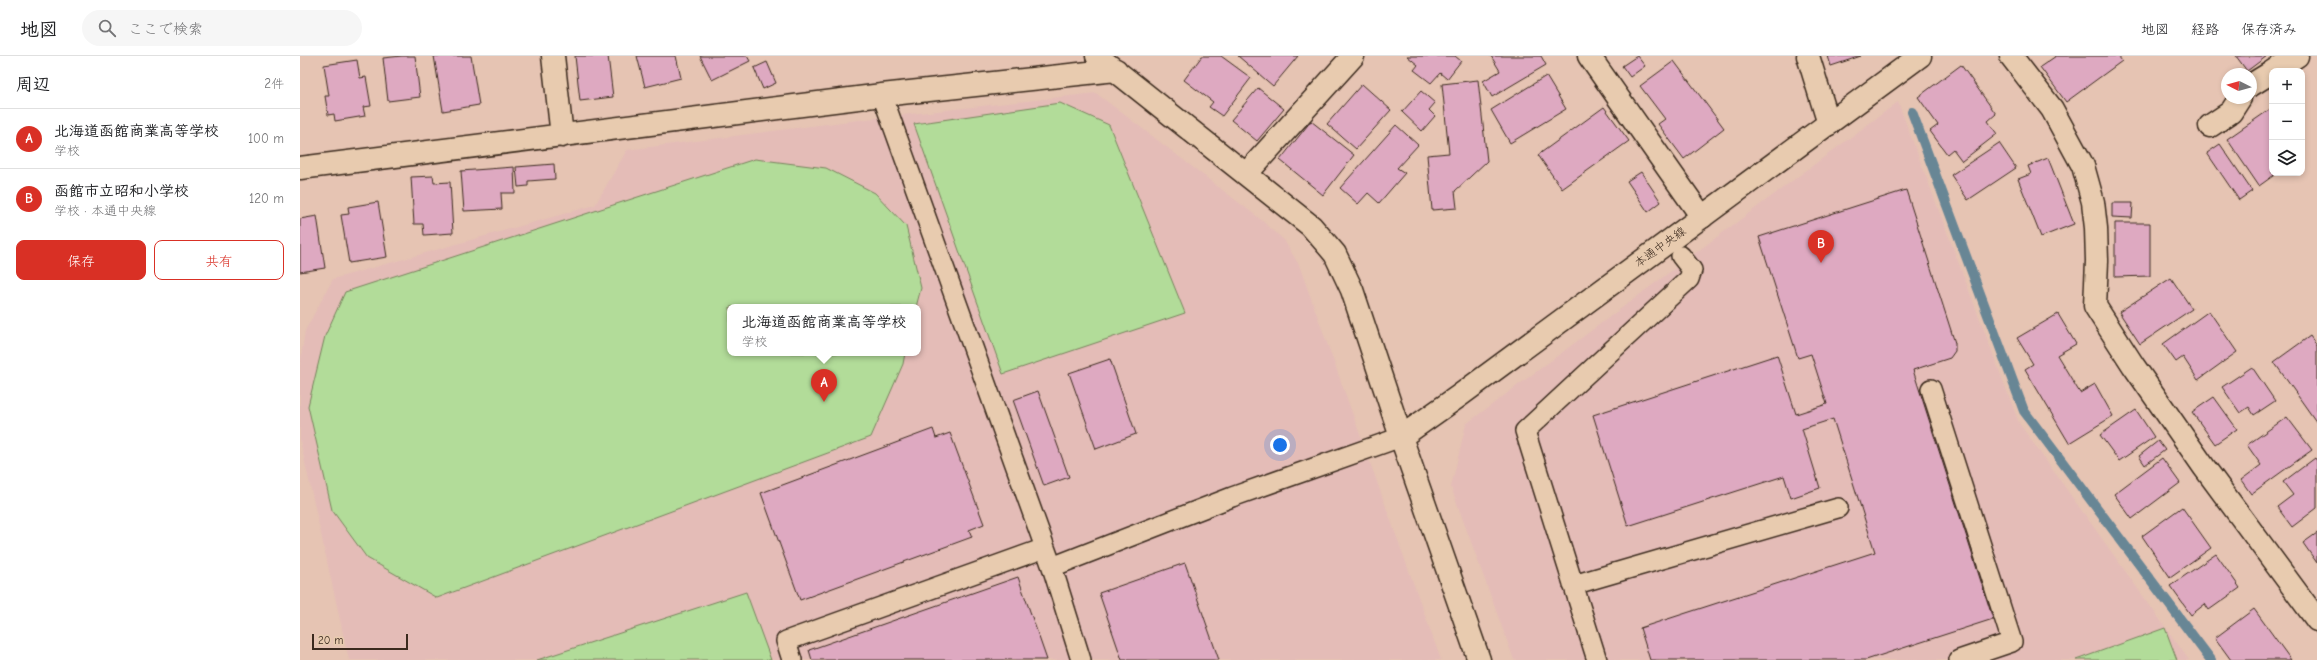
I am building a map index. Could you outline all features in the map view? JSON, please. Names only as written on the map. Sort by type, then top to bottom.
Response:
[{"type":"street","points":[[553,56],[562,136]]},
{"type":"street","points":[[1097,56],[1311,226],[1335,254],[1352,290],[1401,437],[1480,660]]},
{"type":"street","points":[[1246,174],[1353,56]]},
{"type":"street","points":[[1589,56],[1702,217]]},
{"type":"street","points":[[1808,56],[1829,124]]},
{"type":"street","name":"本通中央線","points":[[1401,437],[1920,56]]},
{"type":"street","points":[[2010,56],[2052,109],[2083,166],[2093,202],[2096,228],[2097,261],[2095,306],[2133,365],[2204,467],[2317,620]]},
{"type":"street","points":[[2278,68],[2297,56]]},
{"type":"street","points":[[300,168],[882,95],[1116,70]]},
{"type":"street","points":[[2257,81],[2269,74]]},
{"type":"street","points":[[2210,126],[2231,112],[2236,104]]},
{"type":"lane","points":[[882,95],[1052,567],[1081,660]]},
{"type":"lane","points":[[1597,660],[1525,431],[1689,279],[1692,270],[1681,256]]},
{"type":"lane","points":[[1932,389],[2012,642],[1959,660]]},
{"type":"lane","points":[[1052,567],[1232,497],[1401,437]]},
{"type":"lane","points":[[1573,585],[1838,508]]},
{"type":"lane","points":[[792,660],[786,641],[1044,548]]},
{"type":"shaded area","points":[[1096,93],[1259,218],[1284,240],[1299,265],[1441,660],[349,660],[300,440],[300,364],[305,331],[333,279],[595,205],[627,150],[858,120]]},
{"type":"shaded area","points":[[1898,102],[2019,423],[2189,660],[1514,660],[1451,487],[1466,424]]},
{"type":"green space","points":[[1060,103],[1109,125],[1185,313],[1003,374],[914,124]]},
{"type":"green space","points":[[755,159],[826,168],[875,193],[906,226],[921,288],[917,304],[727,304],[727,356],[904,356],[903,364],[871,437],[437,598],[367,558],[332,510],[308,406],[325,336],[345,292]]},
{"type":"green space","points":[[746,592],[771,660],[537,660]]},
{"type":"green space","points":[[2165,628],[2177,660],[2076,660]]},
{"type":"building","points":[[415,56],[420,97],[388,101],[383,58]]},
{"type":"building","points":[[434,56],[471,56],[479,105],[443,111]]},
{"type":"building","points":[[575,56],[608,56],[613,97],[580,101]]},
{"type":"building","points":[[637,56],[676,56],[681,78],[645,87]]},
{"type":"building","points":[[700,56],[747,56],[750,61],[712,80]]},
{"type":"building","points":[[1202,56],[1221,56],[1251,78],[1222,116],[1209,107],[1213,102],[1184,80]]},
{"type":"building","points":[[1238,56],[1298,56],[1273,86]]},
{"type":"building","points":[[1407,56],[1455,56],[1461,61],[1447,79],[1440,73],[1431,83],[1414,70],[1418,65]]},
{"type":"building","points":[[1491,56],[1541,56],[1546,65],[1492,97],[1483,81],[1500,71]]},
{"type":"building","points":[[1637,56],[1645,66],[1630,77],[1622,66]]},
{"type":"building","points":[[1828,56],[1861,56],[1831,66]]},
{"type":"building","points":[[2056,56],[2118,56],[2122,61],[2066,102],[2040,67]]},
{"type":"building","points":[[2236,56],[2267,56],[2251,68],[2245,68]]},
{"type":"building","points":[[357,60],[360,78],[366,77],[371,106],[363,107],[365,116],[335,121],[334,114],[328,115],[325,96],[329,96],[324,65]]},
{"type":"building","points":[[1674,61],[1724,128],[1684,159],[1658,124],[1665,119],[1640,86]]},
{"type":"building","points":[[767,62],[776,83],[763,89],[754,68]]},
{"type":"building","points":[[1961,65],[1996,114],[1988,121],[1997,134],[1962,161],[1953,149],[1947,154],[1930,131],[1938,125],[1918,97]]},
{"type":"building","points":[[1546,76],[1566,109],[1510,143],[1491,110]]},
{"type":"building","points":[[1478,80],[1487,161],[1455,191],[1457,208],[1432,210],[1427,155],[1449,153],[1442,84]]},
{"type":"building","points":[[1362,84],[1391,110],[1356,149],[1327,124]]},
{"type":"building","points":[[1258,88],[1284,109],[1257,141],[1231,120]]},
{"type":"building","points":[[1421,91],[1435,103],[1429,110],[1435,116],[1422,131],[1402,112]]},
{"type":"building","points":[[1604,107],[1629,141],[1562,189],[1538,155]]},
{"type":"building","points":[[2269,110],[2269,176],[2273,176],[2259,186],[2227,139]]},
{"type":"building","points":[[1311,121],[1354,155],[1323,195],[1280,160]]},
{"type":"building","points":[[1396,125],[1418,145],[1397,168],[1405,173],[1379,203],[1368,193],[1358,204],[1340,188]]},
{"type":"building","points":[[1999,143],[2016,168],[1968,200],[1951,175]]},
{"type":"building","points":[[2220,144],[2252,191],[2239,200],[2207,153]]},
{"type":"building","points":[[2048,158],[2074,224],[2041,237],[2018,179],[2031,174],[2028,166]]},
{"type":"building","points":[[554,164],[555,179],[528,181],[528,186],[518,187],[516,167]]},
{"type":"building","points":[[514,167],[515,193],[501,193],[502,209],[464,211],[461,171]]},
{"type":"building","points":[[1641,172],[1661,202],[1648,212],[1627,181]]},
{"type":"building","points":[[433,176],[434,183],[450,182],[453,233],[424,235],[423,224],[414,224],[411,177]]},
{"type":"building","points":[[1906,190],[1955,343],[1955,351],[1950,358],[1913,370],[1993,619],[1866,660],[1650,660],[1640,628],[1875,552],[1833,419],[1802,429],[1820,488],[1791,498],[1784,476],[1628,526],[1593,415],[1777,355],[1796,414],[1827,404],[1811,354],[1798,358],[1759,237]]},
{"type":"building","points":[[378,202],[387,257],[349,263],[341,215],[349,214],[348,207]]},
{"type":"building","points":[[2112,203],[2133,203],[2132,218],[2112,217]]},
{"type":"building","points":[[317,216],[325,268],[300,272],[300,219]]},
{"type":"building","points":[[2115,223],[2150,223],[2150,276],[2115,277]]},
{"type":"building","points":[[2171,278],[2192,309],[2140,344],[2119,312]]},
{"type":"building","points":[[2209,311],[2237,352],[2198,380],[2183,357],[2176,362],[2163,344]]},
{"type":"building","points":[[2058,314],[2076,344],[2057,355],[2080,393],[2095,384],[2113,416],[2069,443],[2025,369],[2033,364],[2017,338]]},
{"type":"building","points":[[2310,336],[2317,346],[2317,423],[2274,362]]},
{"type":"building","points":[[1110,359],[1136,434],[1096,449],[1069,373]]},
{"type":"building","points":[[2252,367],[2275,401],[2254,415],[2249,407],[2240,413],[2222,387]]},
{"type":"building","points":[[1038,391],[1069,477],[1044,486],[1013,400]]},
{"type":"building","points":[[2214,397],[2237,429],[2215,444],[2192,412]]},
{"type":"building","points":[[2136,410],[2154,437],[2119,461],[2100,435]]},
{"type":"building","points":[[2287,417],[2312,450],[2251,494],[2241,480],[2261,465],[2247,445]]},
{"type":"building","points":[[933,429],[936,438],[950,433],[984,524],[969,530],[972,537],[800,600],[761,493]]},
{"type":"building","points":[[2158,441],[2165,450],[2145,465],[2139,456]]},
{"type":"building","points":[[2162,458],[2180,483],[2132,519],[2114,494]]},
{"type":"building","points":[[2315,458],[2317,461],[2317,508],[2292,527],[2277,507],[2293,495],[2283,482]]},
{"type":"building","points":[[2182,507],[2211,548],[2170,577],[2142,536]]},
{"type":"building","points":[[2317,533],[2317,563],[2303,543]]},
{"type":"building","points":[[2216,554],[2240,588],[2209,610],[2205,604],[2191,615],[2170,586]]},
{"type":"building","points":[[1185,563],[1219,660],[1122,660],[1099,593]]},
{"type":"building","points":[[1018,577],[1047,660],[812,660],[809,650]]},
{"type":"building","points":[[2254,609],[2291,660],[2231,660],[2215,638]]},
{"type":"waterway","points":[[1912,112],[2024,411],[2211,660]]},
{"type":"place","name":"函館市立昭和小学校","points":[[1821,263]]},
{"type":"place","name":"北海道函館商業高等学校","points":[[824,402]]}]
